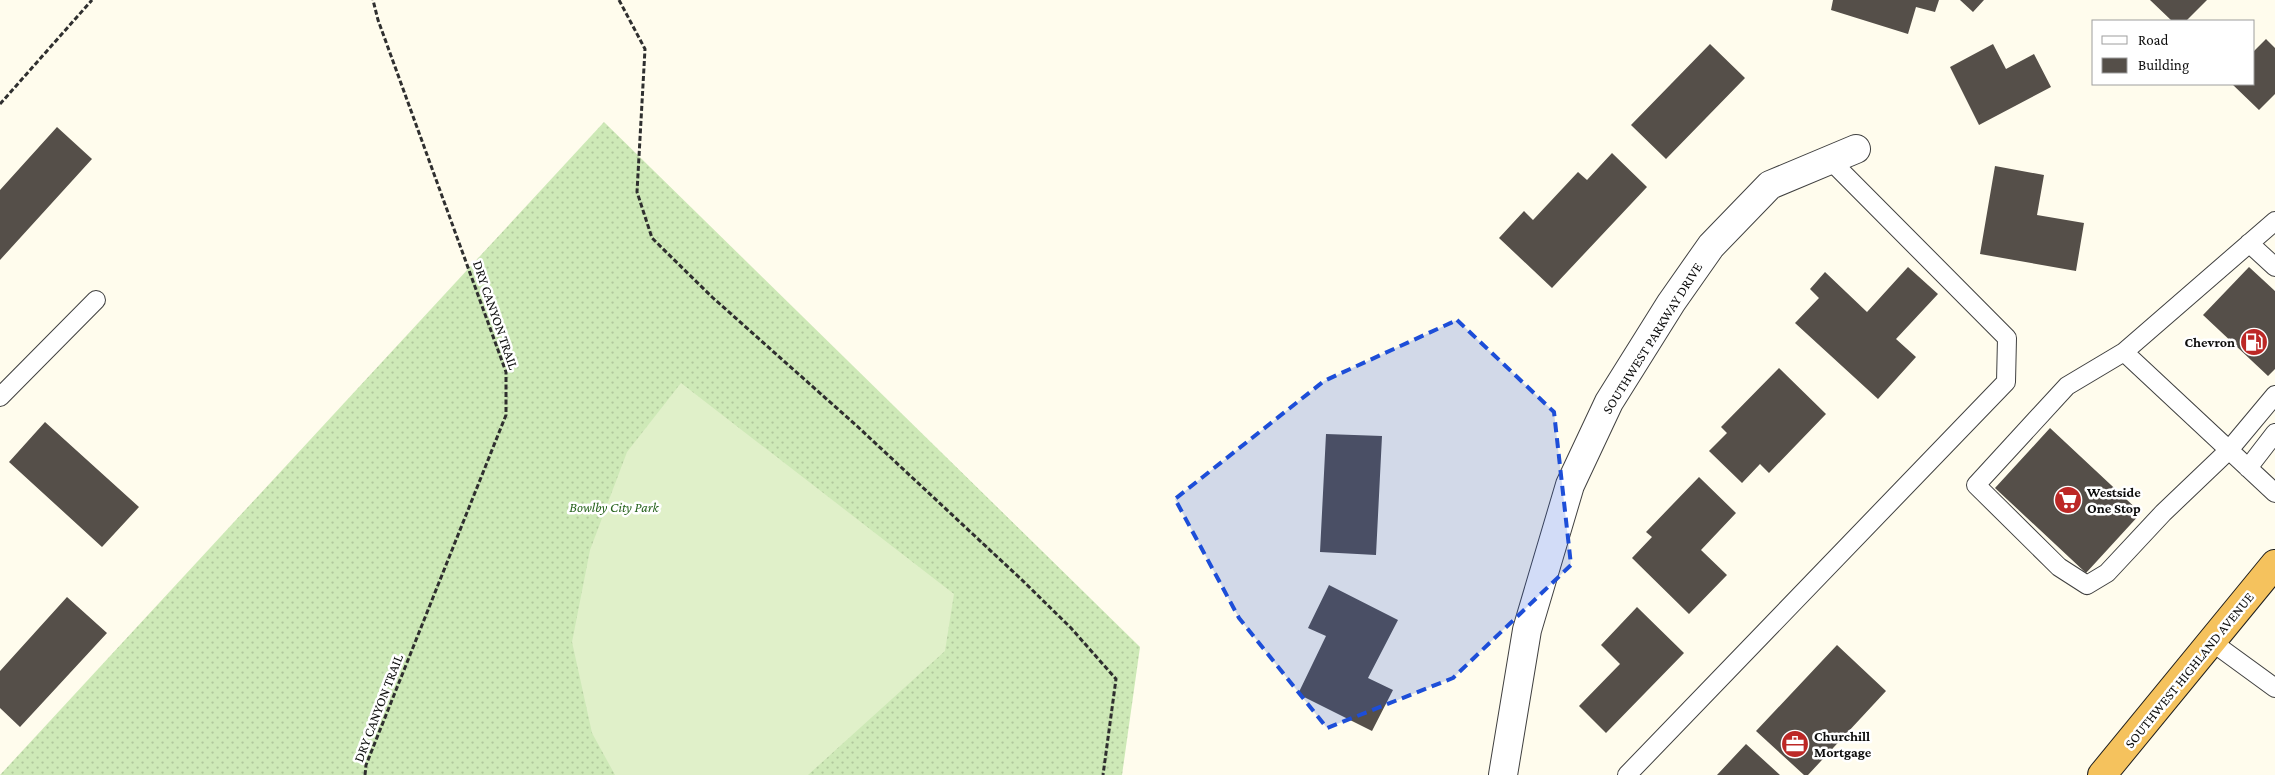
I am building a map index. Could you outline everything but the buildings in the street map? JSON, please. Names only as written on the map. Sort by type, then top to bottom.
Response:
[{"type":"highway","name":"SOUTHWEST HIGHLAND AVENUE","points":[[2102,775],[2275,564]]},
{"type":"street","name":"SOUTHWEST PARKWAY DRIVE","points":[[1503,775],[1527,630],[1570,484],[1609,402],[1671,303],[1711,246],[1770,185],[1856,149]]},
{"type":"lane","points":[[1628,775],[2006,382],[2007,338],[1831,161]]},
{"type":"lane","points":[[2275,220],[2124,352],[2067,386],[1976,484],[2059,567],[2087,585],[2107,573],[2163,513],[2229,450],[2275,396]]},
{"type":"lane","points":[[2249,243],[2275,267]]},
{"type":"lane","points":[[0,397],[96,300]]},
{"type":"lane","points":[[2124,352],[2275,493]]},
{"type":"lane","points":[[2248,468],[2275,434]]},
{"type":"lane","points":[[2212,642],[2275,688]]},
{"type":"path","points":[[0,104],[92,0]]},
{"type":"path","name":"DRY CANYON TRAIL","points":[[365,775],[366,765],[506,415],[506,372],[378,20],[373,0]]},
{"type":"path","points":[[619,0],[645,49],[637,192],[652,238],[712,297],[858,427],[1022,580],[1071,628],[1116,679],[1103,775]]},
{"type":"highlighted area","points":[[1457,320],[1554,412],[1571,565],[1453,678],[1327,728],[1239,618],[1175,499],[1324,381]]},
{"type":"green space","name":"Bowlby City Park","points":[[604,122],[1140,647],[1122,775],[0,775]]},
{"type":"green space","points":[[681,383],[954,594],[945,651],[808,775],[615,775],[592,733],[572,642],[590,550],[627,452]]},
{"type":"place","name":"Chevron","points":[[2254,342]]},
{"type":"place","name":"Westside One Stop","points":[[2068,500]]},
{"type":"place","name":"Churchill Mortgage","points":[[1795,744]]}]
